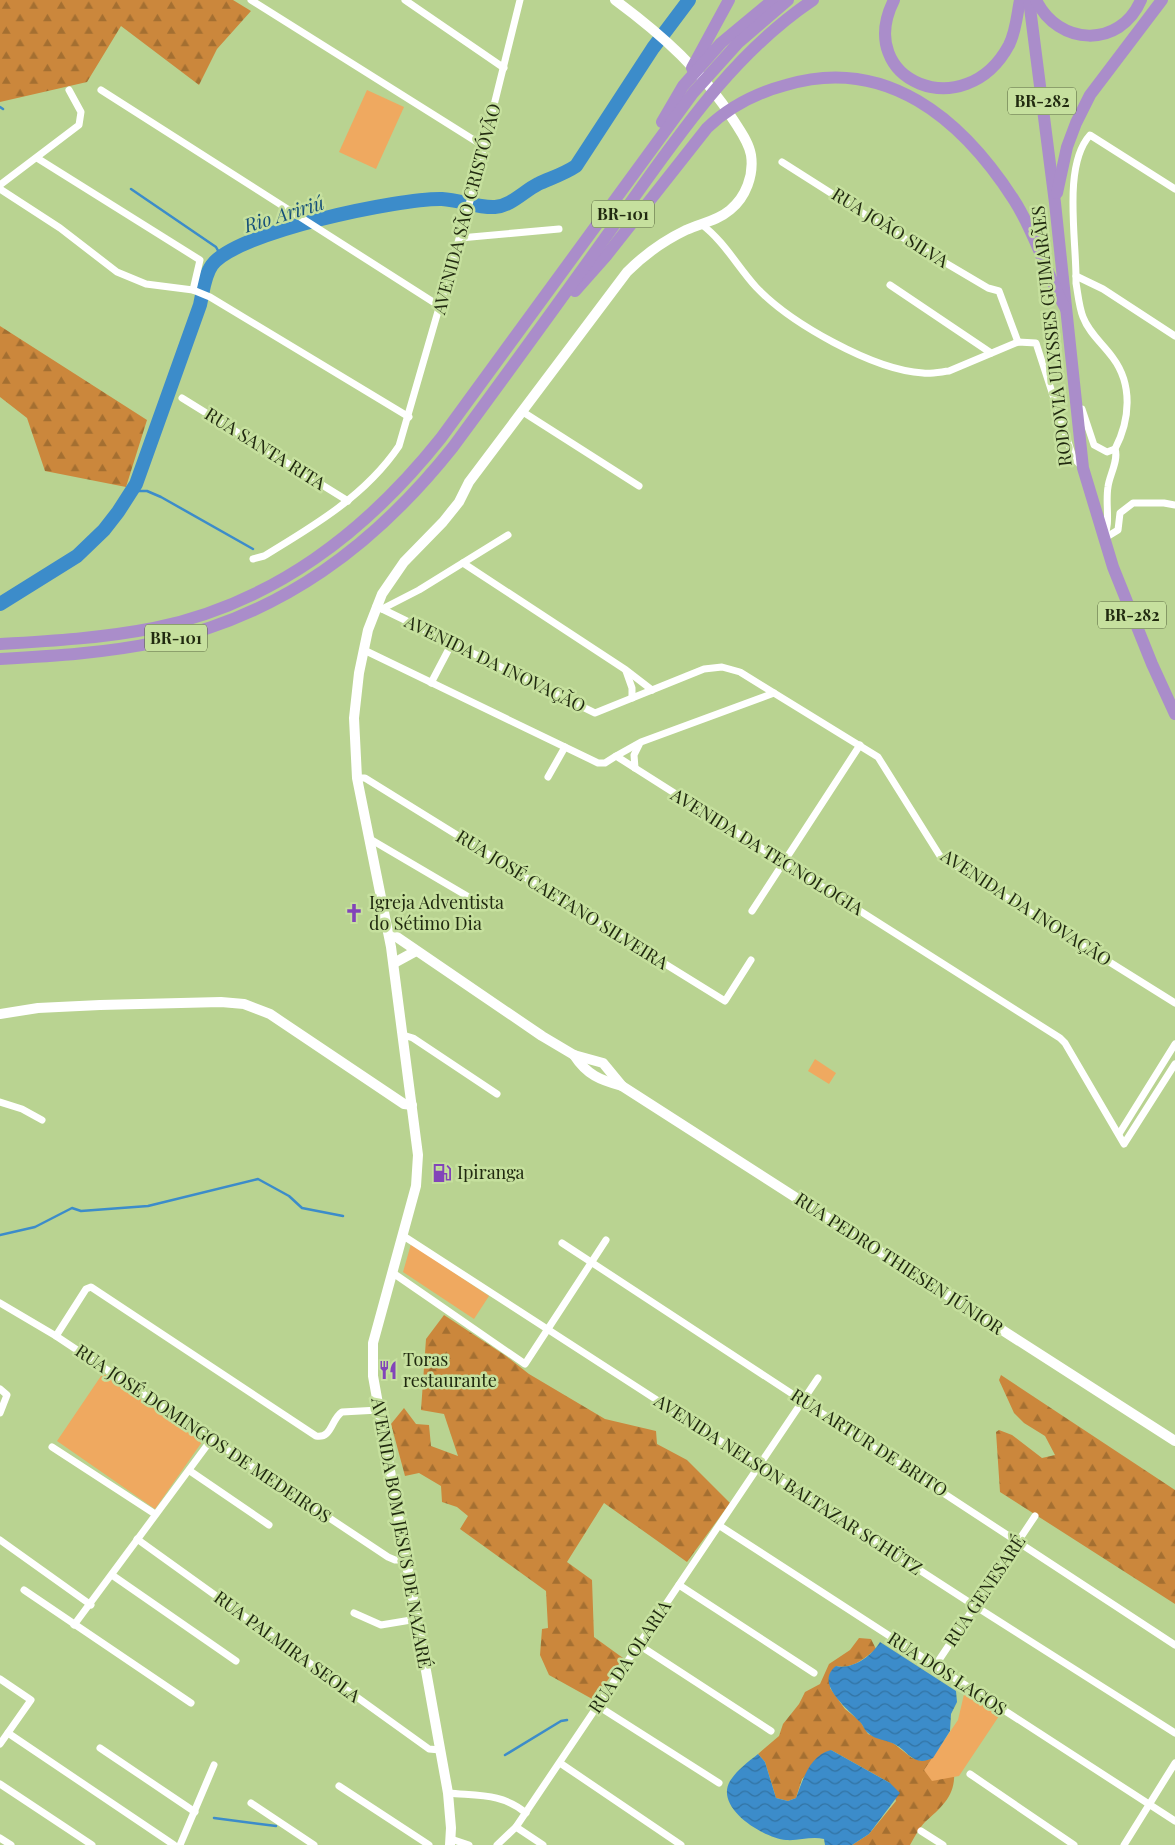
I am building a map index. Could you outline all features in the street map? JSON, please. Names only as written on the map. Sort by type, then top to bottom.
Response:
[{"type":"highway","points":[[683,86],[729,0]]},
{"type":"highway","name":"BR-101","points":[[626,185],[683,86],[721,43],[773,0]]},
{"type":"highway","name":"BR-101","points":[[0,644],[97,637],[176,622],[216,610],[255,594],[292,574],[327,552],[376,512],[421,464],[679,111],[714,69],[752,29],[788,0]]},
{"type":"highway","name":"BR-101","points":[[0,659],[99,652],[180,637],[221,624],[261,607],[318,576],[370,537],[417,491],[453,447],[670,148],[720,84],[763,40],[813,0]]},
{"type":"highway","points":[[894,0],[886,24],[886,40],[891,55],[899,69],[911,80],[926,87],[942,90],[958,88],[973,82],[1001,57],[1012,36],[1020,0]]},
{"type":"highway","name":"RODOVIA ULYSSES GUIMARÃES","points":[[1029,0],[1055,203],[1074,401],[1083,468],[1113,567],[1152,664],[1175,714]]},
{"type":"highway","points":[[1036,0],[1046,17],[1058,27],[1072,33],[1088,36],[1104,33],[1118,27],[1130,17],[1141,0]]},
{"type":"highway","points":[[1055,203],[1067,147],[1086,102],[1162,0]]},
{"type":"highway","points":[[548,318],[582,284],[606,256],[707,128],[719,116],[753,96],[799,81],[824,76],[867,80],[907,95],[943,119],[976,148],[1025,218],[1041,250],[1055,291],[1066,309]]},
{"type":"main road","points":[[0,1014],[38,1008],[108,1005],[227,1002],[244,1004],[270,1014],[404,1104],[412,1106],[394,963],[357,778],[354,718],[364,650],[379,607],[393,577],[459,502],[469,482],[627,272],[660,245],[701,224],[723,216],[740,199],[748,185],[751,169],[749,146],[730,114],[695,69],[654,30],[615,0]]},
{"type":"main road","name":"RUA PEDRO THIESEN JÚNIOR","points":[[388,931],[416,952],[574,1055],[602,1063],[622,1086],[1175,1441]]},
{"type":"main road","points":[[394,963],[416,952]]},
{"type":"main road","name":"RUA PEDRO THIESEN JÚNIOR","points":[[574,1055],[583,1068],[601,1081],[622,1086]]},
{"type":"main road","points":[[583,1068],[589,1058]]},
{"type":"main road","points":[[601,1081],[608,1074],[609,1070]]},
{"type":"main road","name":"AVENIDA BOM JESUS DE NAZARÉ","points":[[412,1106],[418,1155],[416,1186],[373,1343],[372,1370],[448,1794],[450,1842]]},
{"type":"street","points":[[251,0],[485,147]]},
{"type":"street","points":[[404,0],[504,68]]},
{"type":"street","name":"AVENIDA SÃO CRISTÓVÃO","points":[[253,559],[264,556],[327,518],[348,501],[394,455],[399,446],[409,417],[485,147],[520,0]]},
{"type":"street","points":[[0,185],[70,133],[81,120],[79,106],[68,90]]},
{"type":"street","points":[[101,90],[440,307]]},
{"type":"street","points":[[1104,538],[1108,529],[1107,492],[1117,454],[1116,449],[1125,429],[1128,410],[1126,388],[1113,358],[1095,337],[1083,317],[1076,276],[1074,173],[1084,142],[1090,135],[1175,189]]},
{"type":"street","points":[[37,158],[200,260],[195,291]]},
{"type":"street","name":"RUA JOÃO SILVA","points":[[782,162],[988,288],[1000,292],[1018,342]]},
{"type":"street","points":[[0,189],[60,228],[117,272],[146,284],[195,291],[210,297],[409,417]]},
{"type":"street","points":[[701,224],[718,238],[747,276],[776,305],[799,321],[876,362],[915,372],[938,372],[949,370],[1018,342],[1032,341],[1038,346],[1073,457],[1083,468]]},
{"type":"street","points":[[460,238],[559,229]]},
{"type":"street","points":[[1076,276],[1103,289],[1175,336]]},
{"type":"street","points":[[890,285],[991,353]]},
{"type":"street","name":"RUA SANTA RITA","points":[[182,398],[348,501]]},
{"type":"street","points":[[1074,401],[1081,407],[1094,445],[1107,452],[1116,449]]},
{"type":"street","points":[[523,412],[638,486]]},
{"type":"street","points":[[1104,538],[1118,530],[1120,513],[1133,503],[1175,505]]},
{"type":"street","points":[[379,607],[463,563],[508,535]]},
{"type":"street","points":[[463,563],[626,670],[652,690]]},
{"type":"street","name":"AVENIDA DA INOVAÇÃO","points":[[379,607],[592,712],[597,712],[704,669],[722,666],[740,672],[878,757],[940,856],[1175,1003]]},
{"type":"street","points":[[431,683],[452,643]]},
{"type":"street","points":[[364,650],[602,764],[639,745],[774,693]]},
{"type":"street","points":[[626,670],[632,688],[632,698]]},
{"type":"street","points":[[623,761],[639,745]]},
{"type":"street","points":[[635,768],[634,755],[639,745]]},
{"type":"street","points":[[752,911],[860,745]]},
{"type":"street","points":[[548,777],[565,747]]},
{"type":"street","name":"AVENIDA DA TECNOLOGIA","points":[[616,756],[1060,1038],[1065,1043],[1124,1144],[1175,1064]]},
{"type":"street","name":"RUA JOSÉ CAETANO SILVEIRA","points":[[357,778],[365,778],[725,1001],[751,960]]},
{"type":"street","points":[[370,839],[467,896]]},
{"type":"street","points":[[403,1035],[413,1038],[497,1094]]},
{"type":"street","points":[[1119,1134],[1175,1044]]},
{"type":"street","points":[[0,1102],[22,1109],[42,1120]]},
{"type":"street","name":"AVENIDA NELSON BALTAZAR SCHÜTZ","points":[[402,1235],[975,1606],[1175,1733]]},
{"type":"street","points":[[393,1273],[525,1364],[606,1240]]},
{"type":"street","name":"RUA ARTUR DE BRITO","points":[[562,1243],[1175,1645]]},
{"type":"street","points":[[56,1336],[86,1289],[91,1287],[316,1436],[327,1435],[338,1415],[342,1412],[379,1410]]},
{"type":"street","name":"RUA JOSÉ DOMINGOS DE MEDEIROS","points":[[0,1304],[56,1336],[388,1557],[395,1560],[406,1560]]},
{"type":"street","name":"RUA DA OLARIA","points":[[497,1845],[516,1827],[526,1813],[818,1378]]},
{"type":"street","points":[[0,1389],[7,1395],[0,1413]]},
{"type":"street","points":[[74,1625],[91,1605],[155,1514],[190,1471],[211,1440]]},
{"type":"street","points":[[52,1447],[155,1514]]},
{"type":"street","points":[[190,1471],[269,1525]]},
{"type":"street","name":"RUA GENESARÉ","points":[[935,1666],[1035,1516]]},
{"type":"street","name":"RUA DOS LAGOS","points":[[720,1526],[1175,1821]]},
{"type":"street","name":"RUA PALMIRA SEOLA","points":[[137,1539],[429,1749],[440,1750]]},
{"type":"street","points":[[0,1540],[91,1605]]},
{"type":"street","points":[[112,1575],[236,1661]]},
{"type":"street","points":[[679,1585],[814,1673]]},
{"type":"street","points":[[24,1590],[191,1703]]},
{"type":"street","points":[[354,1613],[381,1625],[417,1619]]},
{"type":"street","points":[[639,1645],[771,1731]]},
{"type":"street","points":[[0,1680],[31,1700],[0,1744]]},
{"type":"street","points":[[598,1706],[719,1784]]},
{"type":"street","points":[[8,1733],[174,1845]]},
{"type":"street","points":[[100,1748],[194,1812]]},
{"type":"street","points":[[560,1763],[681,1845]]},
{"type":"street","points":[[1124,1845],[1175,1763]]},
{"type":"street","points":[[180,1845],[214,1765]]},
{"type":"street","points":[[970,1774],[1074,1845]]},
{"type":"street","points":[[0,1784],[92,1845]]},
{"type":"street","points":[[339,1786],[430,1845]]},
{"type":"street","points":[[448,1794],[503,1798],[514,1803],[526,1813]]},
{"type":"street","points":[[250,1802],[314,1845]]},
{"type":"street","points":[[516,1827],[543,1845]]},
{"type":"street","points":[[921,1831],[943,1845]]},
{"type":"street","points":[[0,1838],[10,1845]]},
{"type":"street","points":[[450,1842],[468,1845]]},
{"type":"green space","points":[[0,0],[233,0],[251,11],[217,49],[199,85],[121,26],[87,82],[0,102]]},
{"type":"green space","points":[[0,326],[147,420],[126,487],[45,471],[27,418],[0,397]]},
{"type":"green space","points":[[444,1315],[506,1356],[529,1374],[605,1419],[656,1431],[657,1444],[687,1460],[730,1503],[687,1562],[604,1503],[567,1562],[592,1580],[594,1637],[623,1658],[594,1700],[549,1675],[540,1655],[542,1629],[548,1628],[546,1591],[460,1529],[468,1516],[457,1507],[442,1502],[441,1486],[419,1473],[405,1476],[391,1424],[404,1408],[416,1424],[429,1425],[431,1446],[458,1456],[444,1414],[421,1410],[426,1339]]},
{"type":"green space","points":[[1001,1375],[1175,1490],[1175,1604],[1000,1492],[996,1432],[999,1430],[1012,1435],[1042,1458],[1055,1455],[1045,1436],[1024,1423],[1014,1413],[999,1380]]},
{"type":"green space","points":[[859,1638],[871,1639],[876,1649],[853,1665],[836,1666],[830,1688],[845,1709],[860,1721],[868,1734],[893,1743],[912,1758],[922,1761],[933,1758],[954,1771],[953,1787],[947,1800],[923,1824],[910,1845],[852,1845],[869,1834],[896,1801],[890,1783],[831,1750],[802,1779],[796,1798],[788,1801],[776,1798],[765,1762],[758,1754],[779,1736],[783,1724],[799,1704],[805,1692],[820,1684],[829,1664],[850,1650]]},
{"type":"shaded area","points":[[367,90],[404,107],[376,169],[339,152]]},
{"type":"shaded area","points":[[815,1059],[836,1073],[829,1084],[808,1071]]},
{"type":"shaded area","points":[[411,1244],[489,1296],[474,1319],[403,1272]]},
{"type":"shaded area","points":[[103,1373],[202,1442],[155,1509],[57,1441]]},
{"type":"shaded area","points":[[965,1690],[1001,1713],[959,1776],[932,1781],[924,1770],[958,1720]]},
{"type":"water","points":[[880,1642],[956,1691],[957,1702],[951,1714],[950,1731],[933,1758],[918,1761],[896,1745],[871,1735],[830,1687],[830,1673],[836,1666],[849,1666],[861,1661]]},
{"type":"water","points":[[831,1750],[890,1783],[900,1793],[869,1834],[852,1845],[825,1845],[824,1839],[819,1838],[786,1840],[777,1838],[754,1828],[735,1811],[729,1801],[727,1791],[730,1781],[739,1770],[758,1754],[765,1762],[776,1798],[788,1801],[796,1798],[808,1769],[813,1762]]},
{"type":"waterway","name":"Rio Aririú","points":[[0,604],[77,556],[104,530],[136,484],[200,305],[205,279],[212,265],[227,253],[252,241],[284,229],[320,219],[421,200],[442,199],[482,206],[501,206],[538,184],[562,174],[576,166],[653,48],[689,0]]},
{"type":"waterway","points":[[131,189],[216,247],[221,256]]},
{"type":"waterway","points":[[132,491],[147,491],[161,497],[253,549]]},
{"type":"waterway","points":[[0,1235],[35,1227],[72,1208],[81,1211],[148,1206],[258,1179],[289,1196],[302,1208],[343,1216]]},
{"type":"waterway","points":[[505,1755],[561,1721],[567,1720]]},
{"type":"waterway","points":[[214,1818],[276,1826]]},
{"type":"place","name":"Igreja Adventista do Sétimo Dia","points":[[354,913]]},
{"type":"place","name":"Ipiranga","points":[[442,1173]]},
{"type":"place","name":"Toras restaurante","points":[[388,1370]]}]
